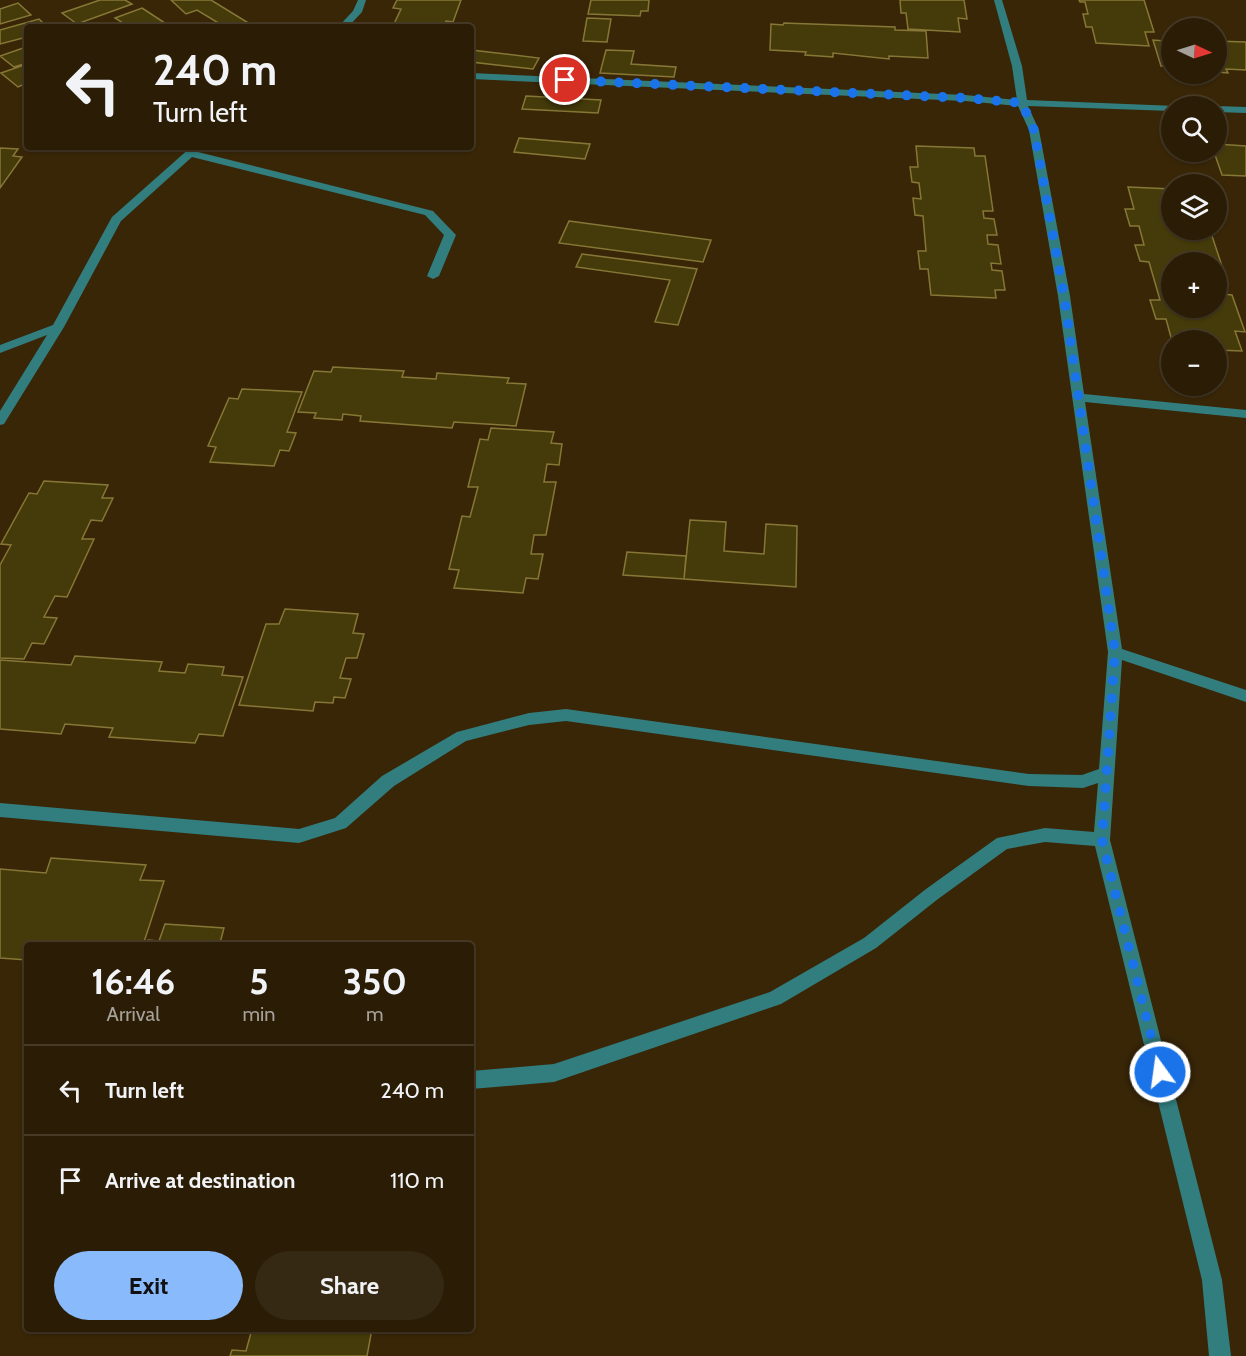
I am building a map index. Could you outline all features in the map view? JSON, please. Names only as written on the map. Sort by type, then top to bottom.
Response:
[{"type":"street","points":[[346,24],[357,12],[362,0]]},
{"type":"street","points":[[998,0],[1017,66],[1022,103],[1034,130],[1064,296],[1115,652],[1102,840],[1212,1280],[1220,1356]]},
{"type":"street","points":[[474,76],[1161,108]]},
{"type":"street","points":[[1227,109],[1246,110]]},
{"type":"street","points":[[0,422],[58,327],[116,219],[194,150],[429,213],[450,235],[433,276]]},
{"type":"street","points":[[0,349],[58,327]]},
{"type":"street","points":[[1079,397],[1246,414]]},
{"type":"street","points":[[1115,652],[1246,696]]},
{"type":"street","points":[[0,810],[299,836],[340,823],[388,781],[462,736],[529,719],[566,715],[1029,780],[1083,782],[1106,773]]},
{"type":"street","points":[[474,1080],[554,1073],[775,998],[870,943],[932,894],[1003,843],[1045,835],[1102,840]]},
{"type":"building","points":[[100,0],[125,0],[132,4],[77,24],[62,13]]},
{"type":"building","points":[[171,0],[211,0],[250,24],[220,24],[197,10],[186,14]]},
{"type":"building","points":[[397,0],[461,0],[453,22],[446,21],[445,24],[394,24],[401,9],[393,8]]},
{"type":"building","points":[[591,0],[649,0],[648,11],[641,11],[640,16],[588,14]]},
{"type":"building","points":[[900,0],[964,0],[967,19],[958,18],[960,32],[908,29],[906,13],[901,13]]},
{"type":"building","points":[[1079,0],[1144,0],[1154,32],[1145,32],[1149,46],[1096,43],[1092,27],[1086,27],[1083,14],[1088,14],[1085,2]]},
{"type":"building","points":[[18,3],[31,15],[0,24],[0,9]]},
{"type":"building","points":[[142,8],[166,24],[124,24],[115,18]]},
{"type":"building","points":[[587,18],[611,19],[607,42],[583,41]]},
{"type":"building","points":[[39,19],[44,24],[24,24],[24,38],[0,44],[0,30]]},
{"type":"building","points":[[784,23],[895,27],[895,30],[926,31],[928,58],[889,56],[889,59],[833,53],[833,57],[805,55],[806,52],[770,50],[771,24],[783,25]]},
{"type":"building","points":[[1153,40],[1161,41],[1161,66]]},
{"type":"building","points":[[1227,41],[1246,42],[1246,70],[1227,69]]},
{"type":"building","points":[[24,48],[24,64],[14,67],[0,56]]},
{"type":"building","points":[[474,50],[539,58],[533,69],[474,62]]},
{"type":"building","points":[[606,50],[634,51],[631,64],[676,67],[674,77],[600,73]]},
{"type":"building","points":[[24,65],[24,84],[18,87],[1,73]]},
{"type":"building","points":[[526,96],[601,100],[598,113],[522,109]]},
{"type":"building","points":[[519,138],[590,144],[585,159],[514,152]]},
{"type":"building","points":[[1227,145],[1246,146],[1246,176],[1222,174],[1217,162],[1227,162]]},
{"type":"building","points":[[916,146],[974,148],[975,156],[985,156],[993,211],[983,211],[984,218],[994,219],[997,235],[987,235],[988,244],[998,245],[1001,264],[991,263],[992,270],[1002,271],[1005,290],[995,290],[996,298],[931,295],[928,269],[920,269],[918,251],[926,251],[923,216],[915,215],[913,198],[921,199],[919,183],[912,182],[910,167],[918,167]]},
{"type":"building","points":[[0,148],[18,149],[13,156],[22,157],[0,188]]},
{"type":"building","points":[[1128,187],[1161,188],[1161,240],[1213,240],[1217,252],[1161,252],[1161,318],[1227,318],[1227,294],[1232,295],[1245,332],[1235,331],[1242,351],[1227,350],[1227,330],[1169,330],[1166,319],[1156,319],[1150,300],[1160,300],[1149,262],[1140,261],[1135,245],[1144,245],[1139,226],[1130,226],[1125,209],[1134,209]]},
{"type":"building","points":[[569,221],[711,240],[703,262],[559,243]]},
{"type":"building","points":[[582,254],[697,269],[678,325],[655,322],[670,280],[576,267]]},
{"type":"building","points":[[333,367],[404,371],[402,377],[436,379],[437,373],[509,378],[507,383],[526,384],[516,426],[454,422],[452,428],[360,421],[361,416],[343,414],[342,420],[314,418],[316,413],[298,412],[314,371],[331,372]]},
{"type":"building","points":[[242,389],[302,392],[287,432],[296,433],[289,451],[280,450],[274,466],[210,462],[216,447],[208,446],[229,398],[238,399]]},
{"type":"building","points":[[491,428],[554,432],[551,443],[562,444],[559,465],[547,464],[544,482],[556,482],[546,535],[534,535],[531,554],[543,554],[538,579],[526,578],[523,593],[454,588],[459,570],[449,569],[462,516],[470,517],[478,487],[468,487],[480,439],[488,440]]},
{"type":"building","points":[[44,481],[108,485],[102,498],[113,498],[102,521],[91,520],[82,539],[94,539],[67,597],[55,596],[44,617],[57,618],[44,644],[32,643],[24,659],[0,658],[0,565],[11,545],[1,544],[29,493],[37,494]]},
{"type":"building","points":[[690,520],[726,522],[724,551],[764,554],[766,524],[797,526],[796,587],[684,579]]},
{"type":"building","points":[[627,552],[686,556],[684,579],[623,575]]},
{"type":"building","points":[[285,609],[358,614],[353,633],[364,634],[357,658],[346,658],[340,678],[351,679],[345,698],[334,697],[333,703],[315,702],[313,711],[239,705],[266,624],[279,624]]},
{"type":"building","points":[[75,656],[162,662],[159,671],[185,673],[188,664],[224,667],[222,675],[243,677],[223,736],[199,734],[195,743],[109,737],[113,728],[65,724],[61,734],[0,729],[0,660],[71,665]]},
{"type":"building","points":[[51,858],[146,865],[140,880],[164,881],[144,942],[24,942],[24,960],[0,958],[0,869],[46,873]]},
{"type":"building","points":[[165,924],[224,928],[220,942],[147,942],[148,940],[159,941]]},
{"type":"building","points":[[251,1332],[371,1332],[367,1356],[230,1356],[232,1350],[246,1351]]},
{"type":"route","points":[[565,80],[965,98],[1022,103],[1034,130],[1064,296],[1115,652],[1102,840],[1160,1072]]}]
